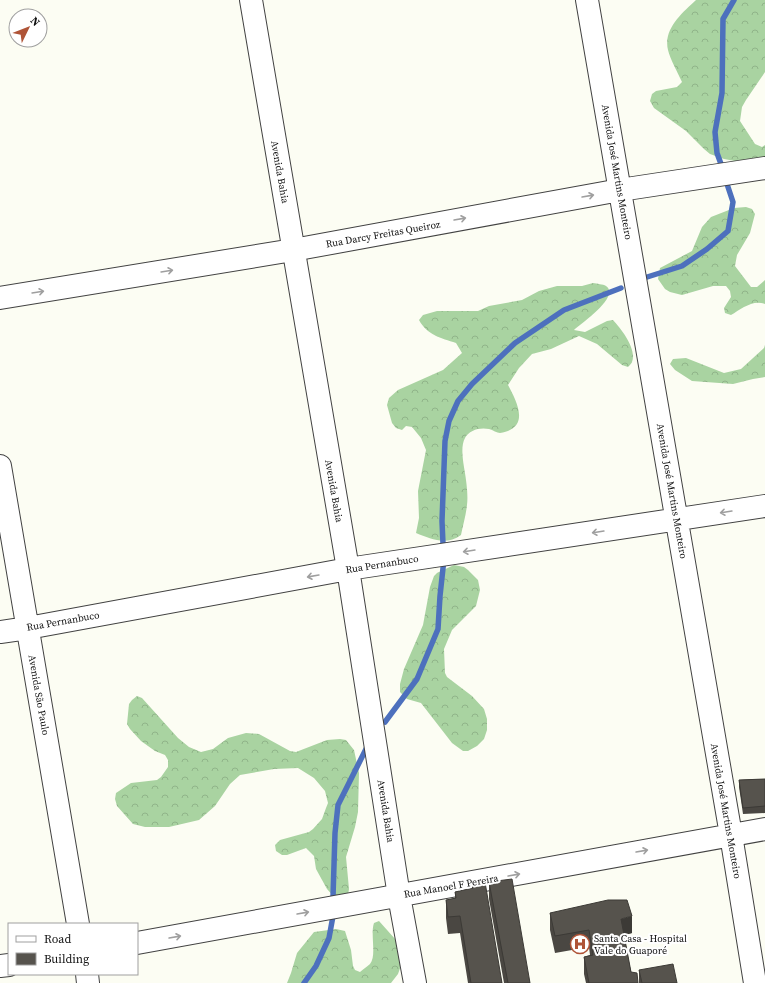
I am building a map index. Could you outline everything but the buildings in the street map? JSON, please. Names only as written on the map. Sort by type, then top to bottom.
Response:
[{"type":"street","name":"Avenida Bahia","points":[[251,0],[348,569],[399,896],[415,983]]},
{"type":"street","name":"Avenida José Martins Monteiro","points":[[587,0],[731,835],[755,983]]},
{"type":"street","name":"Rua Darcy Freitas Queiroz","points":[[0,298],[293,250],[620,190],[765,168]]},
{"type":"street","name":"Avenida São Paulo","points":[[0,466],[78,923]]},
{"type":"street","name":"Rua Pernanbuco","points":[[0,632],[348,569],[765,506]]},
{"type":"street","name":"Rua Manoel F Pereira","points":[[138,944],[765,829]]},
{"type":"green space","points":[[696,0],[765,0],[765,72],[742,107],[740,121],[755,144],[762,147],[765,145],[765,160],[746,163],[724,159],[710,154],[686,131],[654,108],[650,101],[652,94],[656,91],[677,87],[682,82],[669,54],[667,42],[668,35],[675,22]]},
{"type":"green space","points":[[746,207],[752,209],[755,214],[750,233],[737,255],[735,266],[751,287],[757,287],[765,280],[765,304],[752,304],[731,315],[725,313],[724,308],[731,297],[730,291],[726,286],[713,286],[682,295],[665,289],[658,279],[660,268],[692,251],[702,227],[711,217],[734,208]]},
{"type":"green space","points":[[593,283],[606,286],[609,291],[608,296],[598,310],[574,330],[585,332],[607,321],[613,320],[631,346],[633,357],[632,363],[628,367],[622,365],[597,344],[579,336],[551,349],[532,354],[519,368],[508,385],[518,406],[519,420],[516,426],[510,430],[500,433],[486,428],[472,431],[467,435],[463,443],[462,453],[467,486],[467,502],[461,535],[444,541],[416,533],[419,518],[418,491],[426,450],[421,438],[412,427],[406,426],[402,430],[396,428],[392,423],[387,405],[389,398],[398,390],[443,370],[462,353],[456,343],[430,333],[419,320],[423,315],[437,311],[478,311],[489,306],[522,300],[539,291],[557,286],[582,286]]},
{"type":"green space","points":[[765,345],[765,377],[733,384],[692,381],[675,370],[670,364],[673,359],[686,358],[724,373],[741,369],[764,348]]},
{"type":"green space","points":[[454,565],[464,567],[468,570],[478,580],[480,590],[476,606],[452,630],[444,649],[445,673],[447,677],[472,696],[484,709],[487,719],[487,730],[484,739],[477,746],[468,751],[463,751],[452,743],[421,703],[407,699],[400,692],[400,684],[404,669],[423,625],[430,587],[434,576]]},
{"type":"green space","points":[[137,696],[142,698],[178,738],[189,747],[201,752],[213,749],[228,738],[246,733],[259,734],[290,751],[296,752],[327,740],[346,740],[354,750],[359,773],[358,812],[346,857],[349,889],[348,895],[335,898],[327,889],[316,869],[314,856],[306,848],[287,855],[282,855],[276,851],[275,845],[280,840],[309,832],[313,829],[322,819],[328,803],[325,791],[314,778],[298,768],[274,769],[240,775],[230,784],[215,806],[199,820],[169,827],[145,827],[133,824],[117,806],[115,799],[116,793],[131,783],[157,780],[168,767],[168,760],[165,755],[155,751],[141,741],[127,724],[129,704]]},
{"type":"green space","points":[[379,921],[404,949],[405,954],[398,974],[391,983],[287,983],[297,953],[314,932],[336,929],[345,931],[351,950],[353,966],[355,970],[360,972],[370,964],[372,960],[373,928],[374,923]]},
{"type":"waterway","points":[[721,164],[717,153],[715,132],[722,93],[723,19],[734,0]]},
{"type":"waterway","points":[[644,278],[682,266],[707,249],[728,231],[733,202],[727,184]]},
{"type":"waterway","points":[[443,544],[442,521],[445,441],[449,421],[458,401],[472,384],[515,343],[564,310],[621,288]]},
{"type":"waterway","points":[[385,722],[417,679],[438,629],[444,559]]},
{"type":"waterway","points":[[333,897],[335,833],[338,805],[368,745]]},
{"type":"waterway","points":[[304,983],[316,966],[329,938],[333,916]]},
{"type":"place","name":"Santa Casa - Hospital Vale do Guaporé","points":[[580,944]]}]
